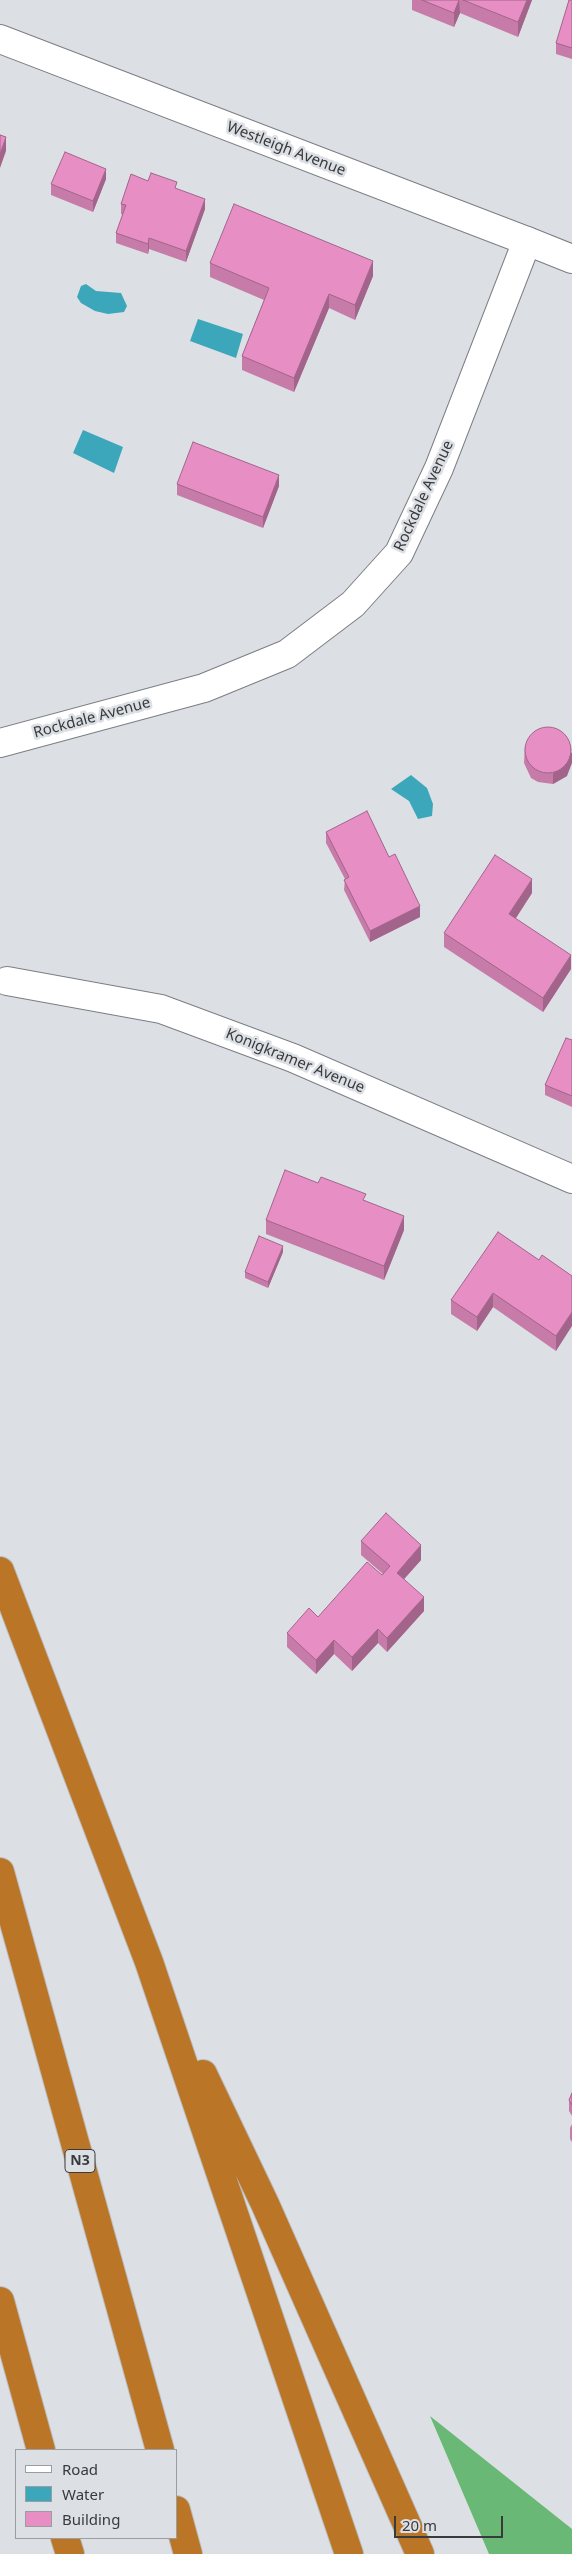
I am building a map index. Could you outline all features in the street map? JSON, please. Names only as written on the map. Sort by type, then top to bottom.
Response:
[{"type":"highway","points":[[0,1571],[149,1962],[349,2554]]},
{"type":"highway","name":"N3","points":[[0,1872],[160,2449]]},
{"type":"highway","points":[[149,1962],[265,2204],[420,2554]]},
{"type":"highway","points":[[0,2301],[41,2449]]},
{"type":"highway","points":[[178,2517],[188,2554]]},
{"type":"highway","points":[[65,2539],[70,2554]]},
{"type":"street","name":"Westleigh Avenue","points":[[0,39],[572,259]]},
{"type":"street","name":"Rockdale Avenue","points":[[0,743],[204,688],[287,654],[353,604],[399,553],[439,468],[526,241]]},
{"type":"street","name":"Konigkramer Avenue","points":[[7,980],[161,1009],[293,1058],[572,1179]]},
{"type":"green space","points":[[430,2416],[572,2529],[572,2554],[489,2554]]},
{"type":"water","points":[[86,284],[96,291],[121,293],[127,306],[124,312],[108,314],[95,311],[81,303],[77,297],[81,286]]},
{"type":"water","points":[[198,319],[243,334],[236,358],[190,341]]},
{"type":"water","points":[[83,430],[123,447],[114,473],[73,453]]},
{"type":"water","points":[[411,775],[427,788],[433,804],[432,816],[418,819],[409,801],[391,789]]},
{"type":"building","points":[[422,0],[459,0],[454,13]]},
{"type":"building","points":[[463,0],[527,0],[518,22]]},
{"type":"building","points":[[569,0],[572,0],[572,48],[556,43]]},
{"type":"building","points":[[0,135],[6,137],[0,154]]},
{"type":"building","points":[[65,152],[106,169],[93,201],[51,184]]},
{"type":"building","points":[[151,173],[177,182],[175,188],[205,199],[186,251],[149,238],[148,244],[116,233],[126,205],[121,204],[131,174],[148,181]]},
{"type":"building","points":[[234,204],[373,261],[355,305],[329,294],[294,378],[242,356],[269,288],[210,263]]},
{"type":"building","points":[[193,442],[279,475],[263,517],[177,484]]},
{"type":"building","points":[[553,727],[565,733],[570,741],[570,759],[565,767],[557,772],[543,773],[531,767],[526,759],[525,745],[531,733],[539,728]]},
{"type":"building","points":[[367,811],[389,857],[395,854],[420,906],[370,931],[344,880],[349,877],[326,832]]},
{"type":"building","points":[[495,855],[532,879],[509,914],[571,955],[543,998],[444,933]]},
{"type":"building","points":[[566,1038],[572,1040],[572,1096],[545,1085]]},
{"type":"building","points":[[285,1170],[318,1183],[321,1177],[366,1194],[363,1200],[404,1216],[384,1266],[266,1220]]},
{"type":"building","points":[[498,1232],[539,1260],[542,1255],[572,1276],[572,1312],[556,1336],[493,1293],[477,1317],[451,1300]]},
{"type":"building","points":[[259,1236],[283,1246],[268,1282],[245,1272]]},
{"type":"building","points":[[386,1513],[421,1545],[397,1573],[424,1597],[387,1638],[378,1629],[352,1657],[334,1640],[316,1660],[287,1633],[309,1608],[318,1617],[367,1562],[382,1575],[390,1566],[361,1541]]},
{"type":"building","points":[[572,2093],[572,2105],[569,2100]]}]
